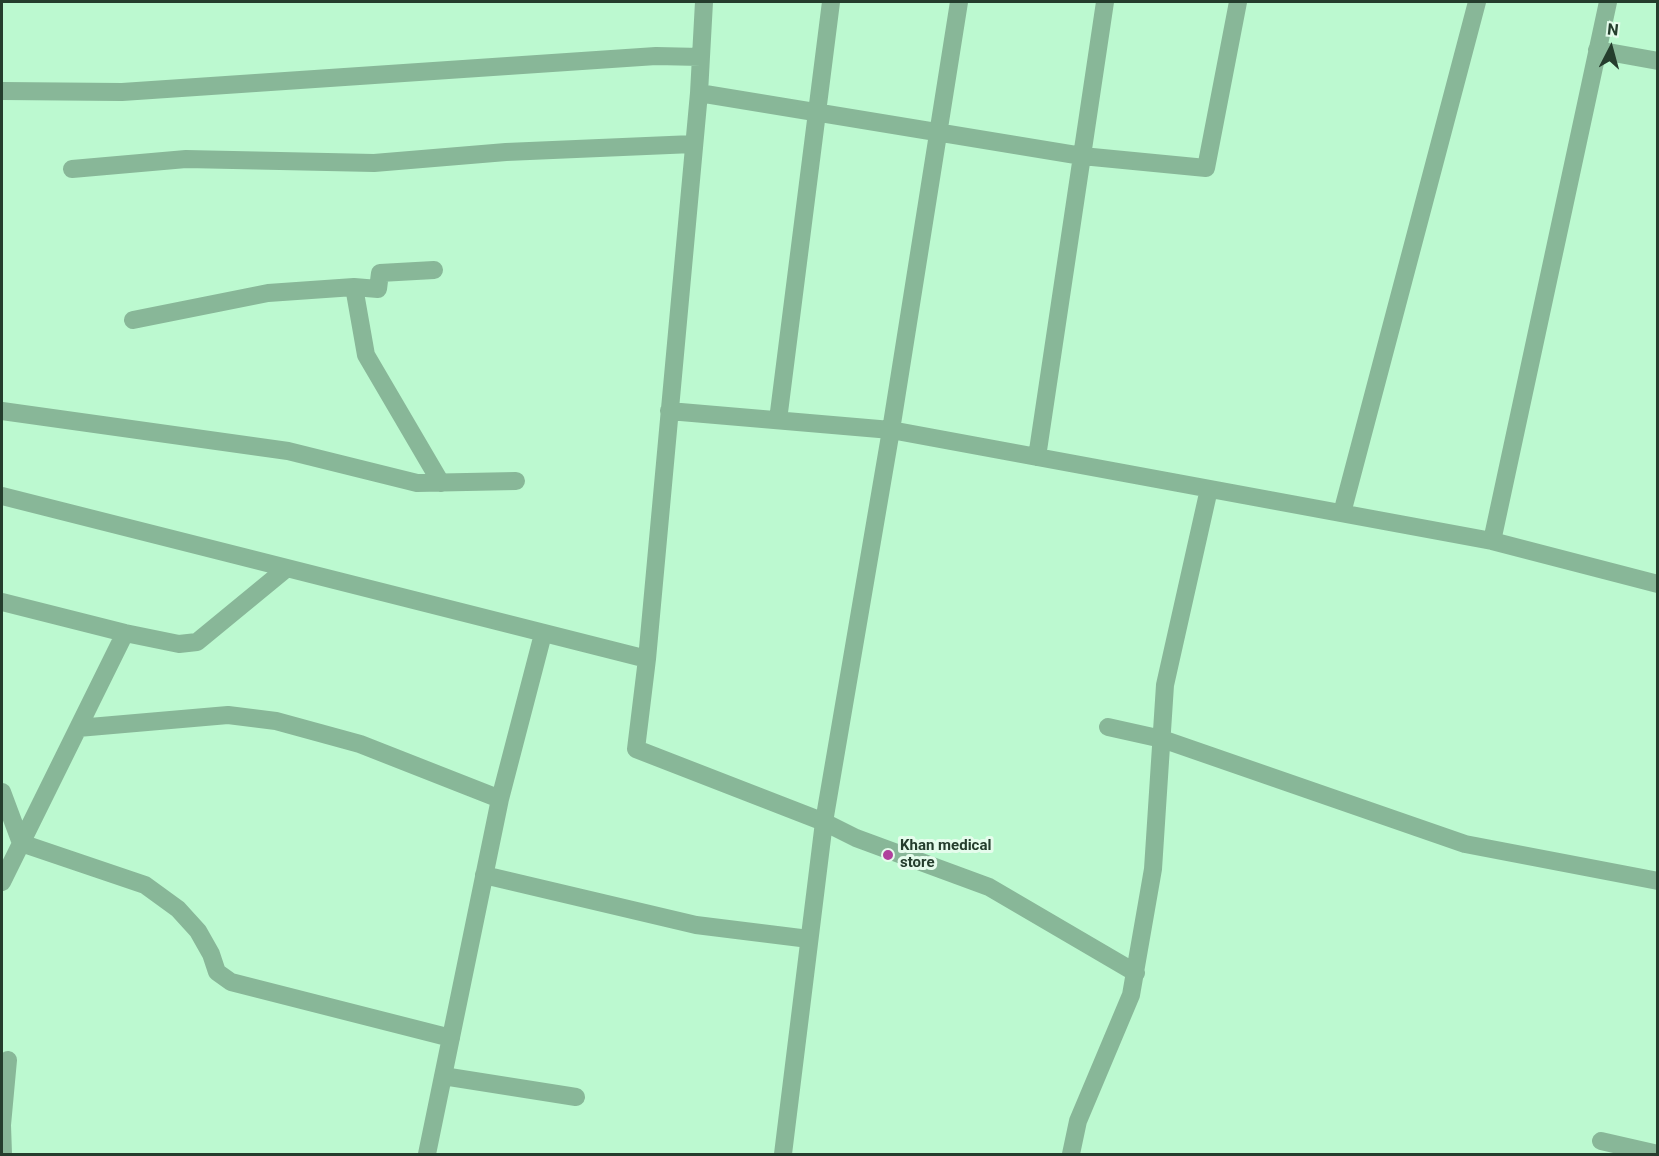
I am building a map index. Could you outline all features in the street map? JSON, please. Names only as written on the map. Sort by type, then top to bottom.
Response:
[{"type":"street","points":[[704,2],[699,93],[647,659],[636,749],[824,822],[856,838],[989,887],[1136,973]]},
{"type":"street","points":[[778,420],[831,2]]},
{"type":"street","points":[[783,1155],[824,822],[891,430],[959,2]]},
{"type":"street","points":[[1037,457],[1106,2]]},
{"type":"street","points":[[699,93],[1082,156],[1206,168],[1238,2]]},
{"type":"street","points":[[1342,513],[1477,2]]},
{"type":"street","points":[[1492,541],[1608,2]]},
{"type":"street","points":[[1598,50],[1658,61]]},
{"type":"street","points":[[2,91],[122,92],[656,56],[701,57]]},
{"type":"street","points":[[72,169],[186,159],[374,163],[506,152],[693,144]]},
{"type":"street","points":[[133,320],[268,293],[354,287],[378,289],[380,273],[434,270]]},
{"type":"street","points":[[354,287],[366,355],[441,483]]},
{"type":"street","points":[[2,411],[288,451],[417,483],[516,481]]},
{"type":"street","points":[[669,411],[891,430],[1492,541],[1658,584]]},
{"type":"street","points":[[1071,1155],[1078,1121],[1131,995],[1136,973],[1153,869],[1165,685],[1209,489]]},
{"type":"street","points":[[2,496],[647,659]]},
{"type":"street","points":[[2,602],[125,633],[179,644],[197,642],[287,568]]},
{"type":"street","points":[[2,882],[125,633]]},
{"type":"street","points":[[427,1155],[500,799],[543,634]]},
{"type":"street","points":[[78,728],[228,715],[276,722],[360,744],[500,799]]},
{"type":"street","points":[[1108,727],[1162,739],[1465,844],[1658,881]]},
{"type":"street","points":[[2,792],[21,843]]},
{"type":"street","points":[[21,843],[145,885],[178,909],[198,931],[211,954],[217,972],[231,982],[451,1038]]},
{"type":"street","points":[[484,875],[696,925],[809,939]]},
{"type":"street","points":[[3,1155],[2,1125],[8,1060]]},
{"type":"street","points":[[443,1076],[576,1097]]},
{"type":"street","points":[[1601,1142],[1658,1154]]},
{"type":"place","name":"Khan medical store","points":[[888,855]]}]
